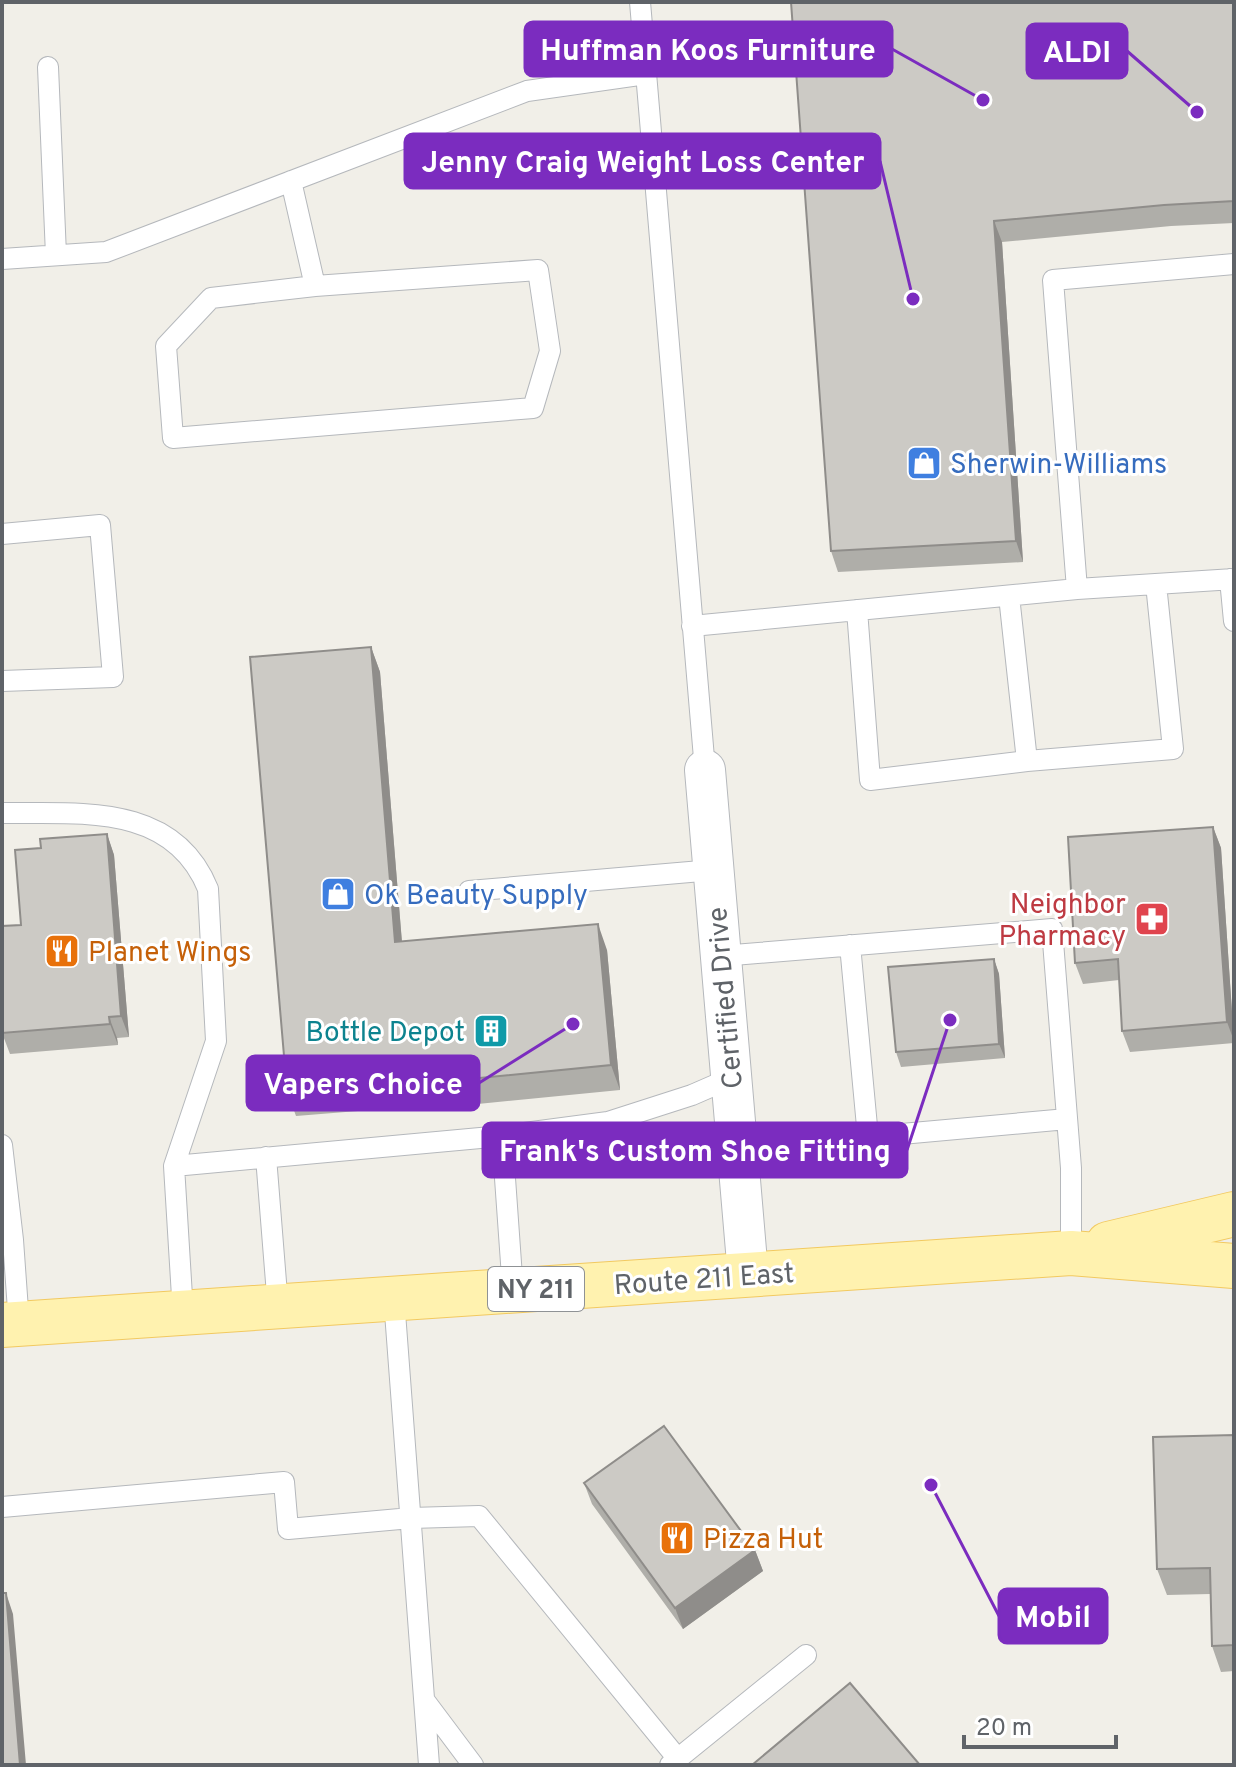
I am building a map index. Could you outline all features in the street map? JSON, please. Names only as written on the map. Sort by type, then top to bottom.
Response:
[{"type":"main road","name":"Route 211 East","points":[[1071,1253],[1234,1214]]},
{"type":"main road","name":"Route 211 East","points":[[11,1325],[1071,1253],[1234,1266]]},
{"type":"street","name":"Certified Drive","points":[[705,770],[748,1274]]},
{"type":"lane","points":[[640,2],[705,770]]},
{"type":"lane","points":[[48,67],[56,255]]},
{"type":"lane","points":[[2,259],[106,252],[527,91],[646,74]]},
{"type":"lane","points":[[291,181],[315,286]]},
{"type":"lane","points":[[1077,589],[1053,280],[1234,264]]},
{"type":"lane","points":[[538,270],[550,351],[533,408],[173,438],[166,346],[211,298],[315,286],[538,270]]},
{"type":"lane","points":[[2,534],[100,525],[113,677],[2,681]]},
{"type":"lane","points":[[692,626],[1077,589],[1232,579],[1234,621]]},
{"type":"lane","points":[[857,610],[870,780],[1027,761],[1173,749],[1156,584]]},
{"type":"lane","points":[[1009,596],[1027,761]]},
{"type":"lane","points":[[2,813],[101,814],[154,828],[181,849],[200,870],[208,889],[216,1041],[174,1166],[183,1313]]},
{"type":"lane","points":[[469,891],[713,870]]},
{"type":"lane","points":[[721,956],[1052,929],[1071,1168],[1071,1253]]},
{"type":"lane","points":[[850,945],[868,1137],[1067,1119]]},
{"type":"lane","points":[[174,1166],[502,1136],[608,1122],[692,1095],[731,1078]]},
{"type":"lane","points":[[502,1136],[513,1291]]},
{"type":"lane","points":[[2,1145],[11,1325]]},
{"type":"lane","points":[[266,1157],[278,1307]]},
{"type":"lane","points":[[394,1299],[429,1765]]},
{"type":"lane","points":[[2,1507],[284,1482],[288,1529],[411,1518],[479,1516],[674,1762],[806,1655]]},
{"type":"lane","points":[[424,1700],[473,1765]]},
{"type":"building","points":[[791,2],[1234,2],[1234,201],[994,221],[1016,541],[831,551]]},
{"type":"building","points":[[371,647],[395,942],[598,924],[611,1065],[449,1081],[449,1078],[287,1091],[250,657]]},
{"type":"building","name":"Neighbor Pharmacy","points":[[1213,827],[1227,1022],[1122,1031],[1118,959],[1075,963],[1068,837]]},
{"type":"building","name":"Planet Wings","points":[[107,834],[121,1016],[109,1017],[110,1024],[2,1033],[2,926],[21,925],[15,850],[41,848],[40,839]]},
{"type":"building","points":[[994,959],[999,1044],[896,1052],[888,967]]},
{"type":"building","name":"Pizza Hut","points":[[664,1426],[755,1550],[675,1608],[584,1483]]},
{"type":"building","points":[[1234,1435],[1234,1645],[1212,1646],[1210,1568],[1157,1569],[1153,1437]]},
{"type":"building","points":[[2,1593],[6,1593],[20,1765],[2,1765]]},
{"type":"building","points":[[850,1683],[920,1765],[752,1765]]},
{"type":"place","name":"Huffman Koos Furniture","points":[[983,100]]},
{"type":"place","name":"ALDI","points":[[1197,112]]},
{"type":"place","name":"Jenny Craig Weight Loss Center","points":[[913,299]]},
{"type":"place","name":"Sherwin-Williams","points":[[924,463]]},
{"type":"place","name":"Ok Beauty Supply","points":[[338,894]]},
{"type":"place","name":"Neighbor Pharmacy","points":[[1152,919]]},
{"type":"place","name":"Planet Wings","points":[[62,951]]},
{"type":"place","name":"Frank's Custom Shoe Fitting","points":[[950,1020]]},
{"type":"place","name":"Vapers Choice","points":[[573,1024]]},
{"type":"place","name":"Bottle Depot","points":[[491,1031]]},
{"type":"place","name":"Mobil","points":[[931,1485]]},
{"type":"place","name":"Pizza Hut","points":[[677,1538]]}]
